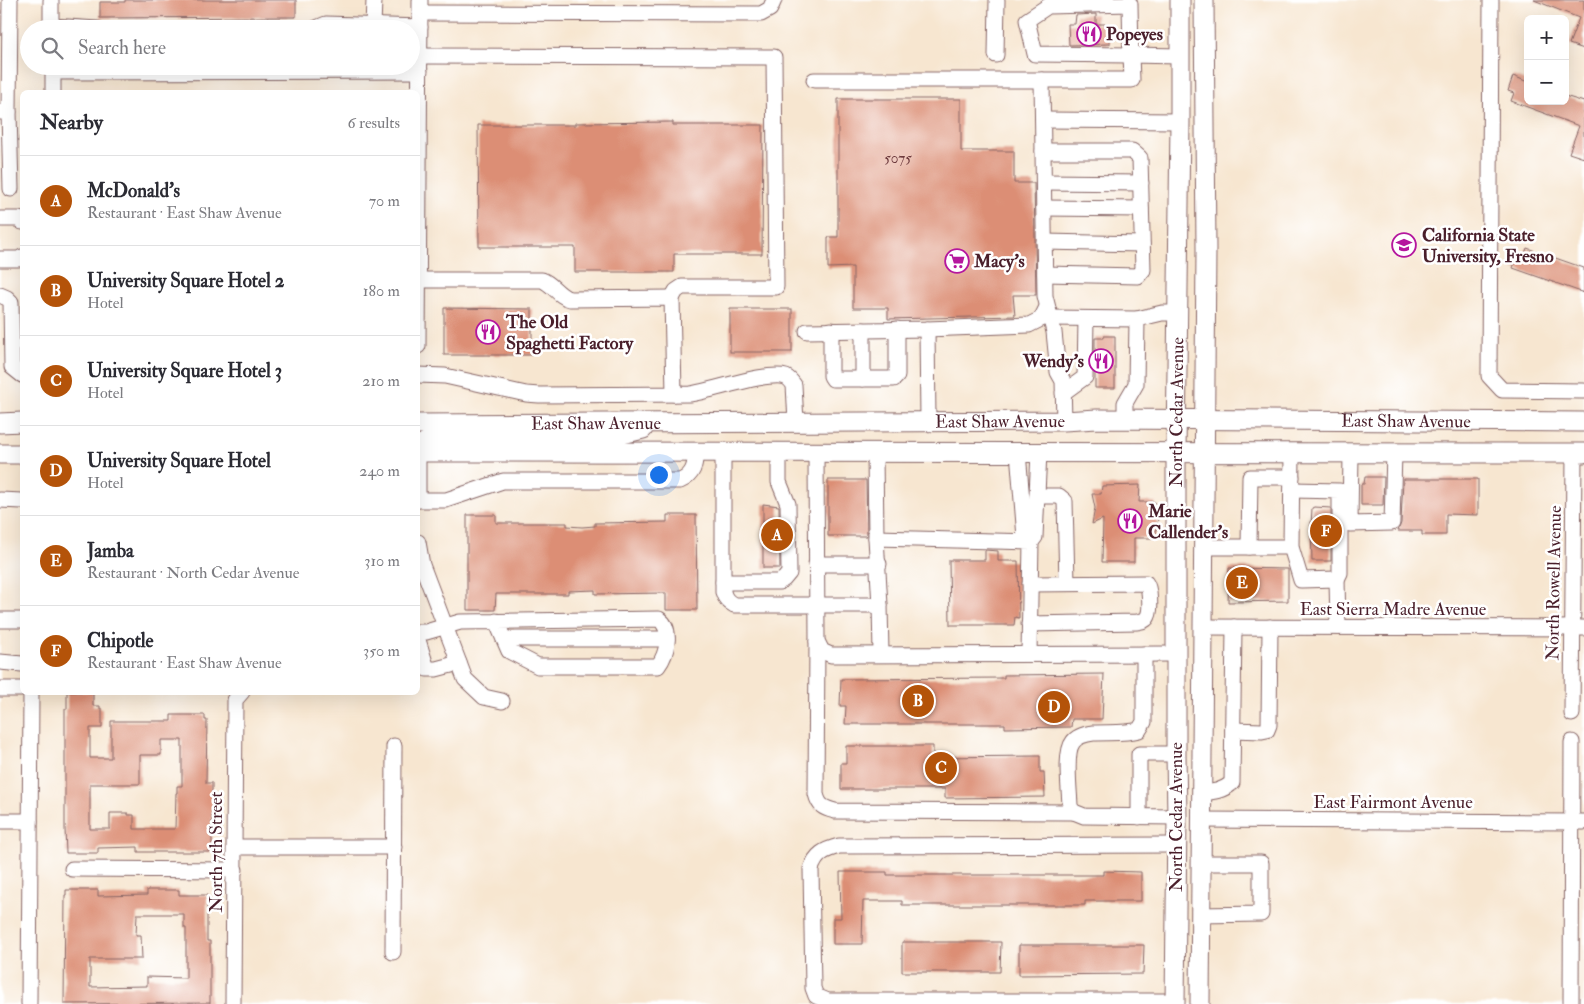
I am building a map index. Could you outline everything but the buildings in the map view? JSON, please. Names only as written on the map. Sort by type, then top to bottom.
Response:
[{"type":"main road","name":"North Cedar Avenue","points":[[1175,1003],[1177,818],[1176,419],[1180,0]]},
{"type":"main road","name":"North Cedar Avenue","points":[[1200,1004],[1206,250],[1204,0]]},
{"type":"main road","points":[[1180,56],[1192,72],[1195,99],[1204,108]]},
{"type":"main road","points":[[1180,121],[1186,124],[1192,133],[1193,200],[1206,250]]},
{"type":"main road","name":"East Shaw Avenue","points":[[420,423],[1125,419],[1584,422]]},
{"type":"main road","points":[[0,423],[20,422]]},
{"type":"main road","points":[[420,448],[422,444],[435,437],[614,436],[674,422]]},
{"type":"main road","name":"East Shaw Avenue","points":[[420,452],[1394,453],[1581,448]]},
{"type":"main road","points":[[0,454],[20,454]]},
{"type":"main road","points":[[1176,654],[1182,655],[1190,666],[1191,708],[1201,784]]},
{"type":"main road","points":[[1176,754],[1188,770],[1190,809],[1192,814],[1201,820]]},
{"type":"main road","points":[[1177,818],[1188,827],[1191,834],[1191,853],[1201,863]]},
{"type":"street","points":[[10,0],[5,112],[11,189]]},
{"type":"street","points":[[51,20],[52,0]]},
{"type":"street","points":[[373,20],[374,0]]},
{"type":"street","points":[[395,20],[420,13],[614,7],[761,14],[770,8],[774,0]]},
{"type":"street","points":[[996,55],[997,0]]},
{"type":"street","points":[[1491,0],[1489,376],[1502,390],[1584,391]]},
{"type":"street","points":[[814,80],[1132,80],[1132,55],[1130,2],[1048,6],[1027,20],[1035,54],[1132,55],[1180,56]]},
{"type":"street","points":[[420,13],[420,64],[774,57],[776,287],[682,287],[676,291],[672,298],[674,394]]},
{"type":"street","points":[[53,75],[53,90]]},
{"type":"street","points":[[420,75],[420,90]]},
{"type":"street","points":[[1042,80],[1045,296],[1054,332],[1058,372],[1063,381],[1064,420]]},
{"type":"street","points":[[1043,120],[1180,121]]},
{"type":"street","points":[[1043,151],[1132,151],[1140,158],[1143,270],[1138,276],[1045,274]]},
{"type":"street","points":[[1044,182],[1141,183]]},
{"type":"street","points":[[1044,208],[1141,209]]},
{"type":"street","points":[[0,219],[20,219]]},
{"type":"street","points":[[1044,242],[1142,244]]},
{"type":"street","points":[[0,259],[20,259]]},
{"type":"street","points":[[420,280],[542,280],[562,296],[570,299],[672,298]]},
{"type":"street","points":[[0,296],[7,298],[11,302],[12,368],[20,374]]},
{"type":"street","points":[[807,331],[1029,325],[1049,313],[1086,319],[1137,319],[1162,313],[1177,313]]},
{"type":"street","points":[[1063,393],[1085,377],[1086,319]]},
{"type":"street","points":[[1125,419],[1126,403],[1136,384],[1137,319]]},
{"type":"street","points":[[831,330],[831,376],[834,379],[894,379],[897,376],[897,329]]},
{"type":"street","points":[[927,329],[928,421]]},
{"type":"street","points":[[863,330],[863,379]]},
{"type":"street","points":[[420,375],[445,376],[526,394],[539,395],[704,392],[761,378],[784,377],[792,381],[794,386],[796,422]]},
{"type":"street","name":"North Rowell Avenue","points":[[1572,714],[1578,628],[1581,448]]},
{"type":"street","points":[[420,500],[446,500],[503,482],[680,481],[690,474],[694,468],[696,451]]},
{"type":"street","points":[[723,451],[723,582],[724,598],[728,602],[734,605],[880,605]]},
{"type":"street","points":[[723,582],[778,582],[789,573],[788,504],[779,482],[779,452]]},
{"type":"street","points":[[816,452],[816,794],[818,804],[835,811],[1074,812],[1084,816],[1177,818]]},
{"type":"street","points":[[1018,452],[1025,537],[1031,542]]},
{"type":"street","points":[[1029,654],[1031,542],[1035,537],[1039,452]]},
{"type":"street","points":[[875,453],[876,538],[879,564],[881,654]]},
{"type":"street","points":[[1292,453],[1292,547],[1301,580],[1337,579]]},
{"type":"street","points":[[1351,453],[1350,524],[1392,523],[1394,453]]},
{"type":"street","points":[[1249,547],[1250,477],[1340,491],[1340,573],[1337,579],[1338,627]]},
{"type":"street","points":[[1037,496],[1059,496],[1065,501],[1067,583]]},
{"type":"street","points":[[0,500],[20,501]]},
{"type":"street","points":[[876,538],[1031,542]]},
{"type":"street","points":[[1203,547],[1292,547]]},
{"type":"street","points":[[420,554],[422,565],[466,679],[484,697],[502,701]]},
{"type":"street","points":[[816,564],[879,564]]},
{"type":"street","points":[[1029,624],[1144,621],[1148,618],[1149,591],[1146,583],[1030,584]]},
{"type":"street","points":[[420,632],[460,622],[496,621],[659,619],[664,623],[668,631],[665,652],[658,666],[538,666],[509,651],[496,621]]},
{"type":"street","points":[[0,620],[20,620]]},
{"type":"street","name":"East Sierra Madre Avenue","points":[[1202,627],[1578,628]]},
{"type":"street","points":[[1201,784],[1224,790],[1232,783],[1234,627]]},
{"type":"street","points":[[1233,730],[1262,731],[1267,730],[1270,725],[1270,627]]},
{"type":"street","points":[[504,639],[667,639]]},
{"type":"street","points":[[817,641],[822,650],[831,655],[1176,654]]},
{"type":"street","points":[[420,654],[422,669],[436,669],[459,663]]},
{"type":"street","points":[[1074,812],[1070,807],[1068,752],[1072,742],[1092,733],[1140,730],[1144,722],[1144,654]]},
{"type":"street","points":[[0,662],[20,664]]},
{"type":"street","points":[[0,689],[20,689]]},
{"type":"street","points":[[29,1004],[30,695]]},
{"type":"street","name":"North 7th Street","points":[[233,1004],[235,695]]},
{"type":"street","points":[[1571,1004],[1578,822],[1572,742]]},
{"type":"street","points":[[393,952],[394,746]]},
{"type":"street","points":[[1140,817],[1140,754],[1176,754]]},
{"type":"street","name":"East Fairmont Avenue","points":[[1201,820],[1578,822]]},
{"type":"street","points":[[0,821],[30,821]]},
{"type":"street","points":[[1175,1003],[828,1001],[816,996],[813,988],[811,870],[815,859],[824,850],[839,846],[1176,846]]},
{"type":"street","points":[[235,847],[394,847]]},
{"type":"street","points":[[1200,915],[1261,914],[1261,863],[1201,863]]},
{"type":"street","points":[[72,869],[235,870]]},
{"type":"place","name":"Popeyes","points":[[1089,34]]},
{"type":"place","name":"California State University, Fresno","points":[[1404,245]]},
{"type":"place","name":"Macy's","points":[[957,261]]},
{"type":"place","name":"The Old Spaghetti Factory","points":[[488,332]]},
{"type":"place","name":"Wendy's","points":[[1101,361]]},
{"type":"place","name":"Marie Callender's","points":[[1130,521]]},
{"type":"place","name":"Chipotle","points":[[1326,531]]},
{"type":"place","name":"McDonald's","points":[[777,535]]},
{"type":"place","name":"Jamba","points":[[1242,583]]},
{"type":"place","name":"University Square Hotel 2","points":[[918,701]]},
{"type":"place","name":"University Square Hotel","points":[[1054,707]]},
{"type":"place","name":"University Square Hotel 3","points":[[941,768]]}]
